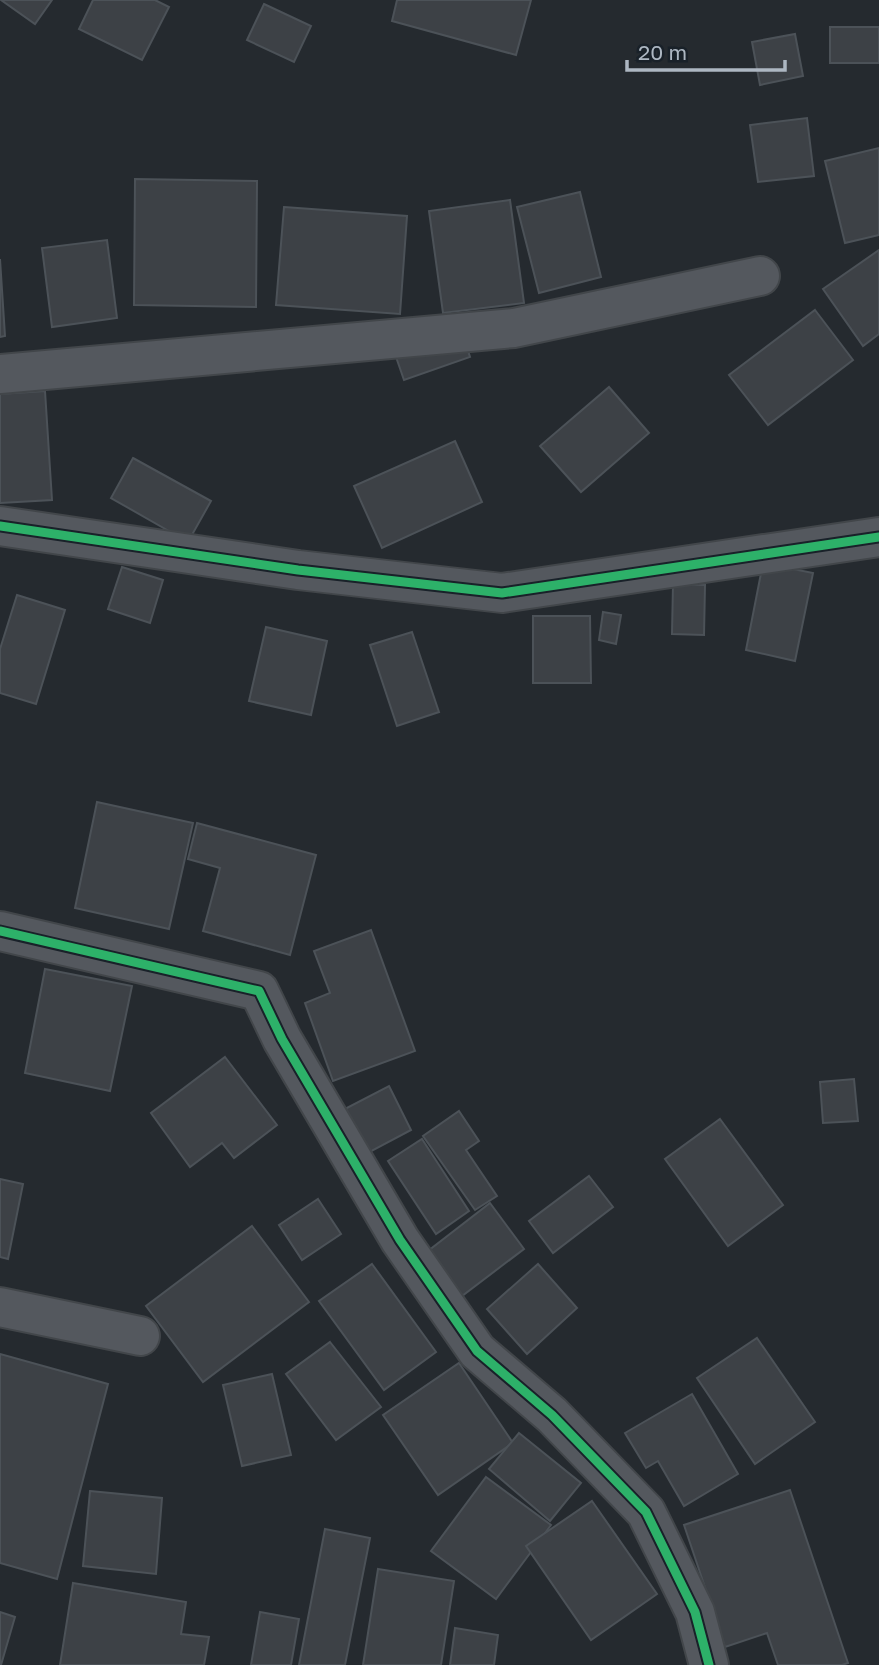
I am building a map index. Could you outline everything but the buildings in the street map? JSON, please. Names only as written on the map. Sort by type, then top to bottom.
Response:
[{"type":"street","points":[[0,374],[514,328],[760,276]]},
{"type":"street","points":[[0,526],[298,570],[502,593],[879,537]]},
{"type":"street","points":[[0,931],[259,991],[282,1039],[400,1240],[477,1351],[552,1415],[646,1512],[695,1612],[709,1665]]},
{"type":"street","points":[[0,1307],[140,1336]]},
{"type":"cycle path","points":[[0,526],[298,570],[502,593],[879,537]]},
{"type":"cycle path","points":[[0,931],[259,991],[282,1039],[400,1240],[477,1351],[552,1415],[646,1512],[695,1612],[709,1665]]}]
